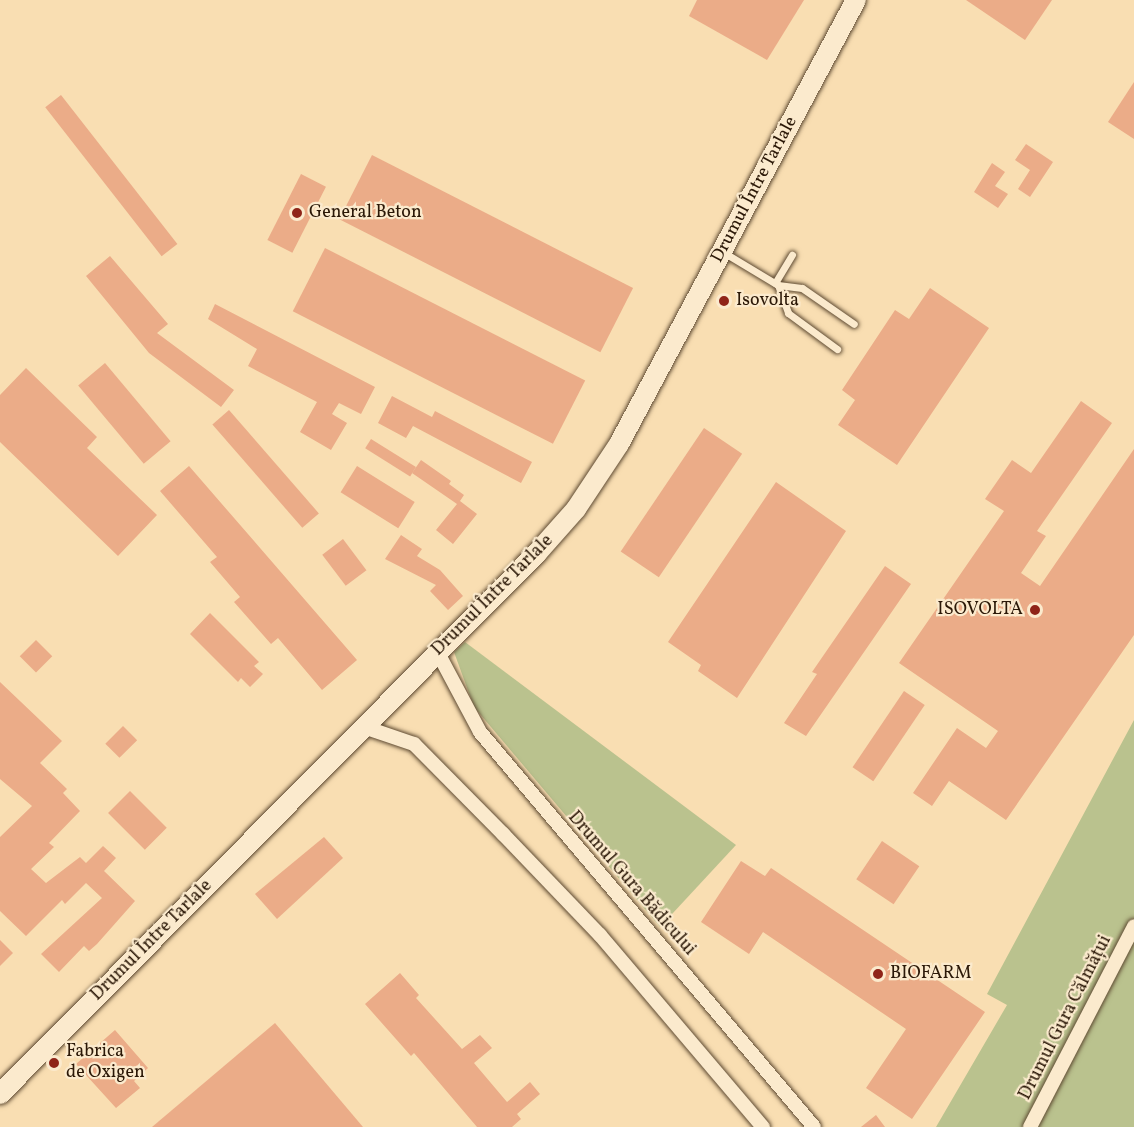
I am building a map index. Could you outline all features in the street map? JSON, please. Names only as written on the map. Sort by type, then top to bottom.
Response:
[{"type":"main road","name":"Drumul Între Tarlale","points":[[0,1094],[558,531],[599,477],[723,252],[856,0]]},
{"type":"street","name":"Drumul Gura Bădicului","points":[[438,653],[480,732],[814,1127]]},
{"type":"street","points":[[364,727],[414,744],[600,935],[763,1127]]},
{"type":"street","name":"Drumul Gura Călmățui","points":[[1030,1127],[1134,926]]},
{"type":"lane","points":[[723,252],[776,284],[802,288],[854,324]]},
{"type":"lane","points":[[776,284],[792,255]]},
{"type":"lane","points":[[776,284],[788,314],[837,349]]},
{"type":"green space","points":[[465,642],[736,845],[660,927],[474,707],[454,652]]},
{"type":"green space","points":[[1134,720],[1134,1127],[936,1127],[1007,1005],[987,994]]},
{"type":"building","points":[[697,0],[804,0],[767,60],[689,16]]},
{"type":"building","points":[[966,0],[1052,0],[1025,40]]},
{"type":"building","points":[[1134,82],[1134,139],[1108,122]]},
{"type":"building","points":[[61,95],[177,244],[162,256],[45,107]]},
{"type":"building","points":[[1026,144],[1053,162],[1030,197],[1018,189],[1030,170],[1015,160]]},
{"type":"building","points":[[372,155],[633,288],[600,352],[339,219]]},
{"type":"building","points":[[992,163],[1005,172],[995,186],[1008,194],[998,208],[974,192]]},
{"type":"building","name":"General Beton","points":[[301,174],[326,187],[292,253],[267,240]]},
{"type":"building","points":[[325,248],[585,381],[553,444],[293,311]]},
{"type":"building","points":[[110,256],[168,324],[157,333],[234,390],[221,407],[149,353],[86,276]]},
{"type":"building","points":[[930,288],[989,328],[897,465],[838,425],[855,400],[842,390],[895,310],[909,319]]},
{"type":"building","points":[[215,304],[375,387],[361,414],[339,403],[332,414],[347,423],[331,450],[300,432],[317,402],[248,366],[257,349],[208,319]]},
{"type":"building","points":[[105,363],[171,441],[144,464],[78,385]]},
{"type":"building","points":[[26,368],[97,437],[87,448],[157,515],[118,556],[0,442],[0,395]]},
{"type":"building","points":[[392,396],[432,417],[435,411],[532,462],[521,483],[413,426],[406,438],[378,423]]},
{"type":"building","name":"ISOVOLTA","points":[[1081,401],[1112,423],[1037,531],[1046,536],[1021,573],[1040,586],[1134,449],[1134,635],[1006,820],[949,781],[932,806],[913,793],[957,728],[986,748],[998,731],[899,663],[1004,511],[985,499],[1012,460],[1031,473]]},
{"type":"building","points":[[229,410],[319,513],[302,528],[212,424]]},
{"type":"building","points":[[704,428],[742,454],[659,577],[621,552]]},
{"type":"building","points":[[371,439],[416,467],[410,476],[365,448]]},
{"type":"building","points":[[421,460],[451,481],[449,484],[464,495],[460,501],[477,514],[453,544],[436,530],[457,504],[412,473]]},
{"type":"building","points":[[189,466],[357,660],[322,690],[278,638],[271,644],[234,602],[240,597],[210,562],[217,557],[160,491]]},
{"type":"building","points":[[357,466],[415,502],[398,528],[341,492]]},
{"type":"building","points":[[776,482],[846,531],[737,698],[698,671],[701,665],[668,642]]},
{"type":"building","points":[[401,535],[422,549],[417,556],[440,570],[463,596],[448,610],[430,591],[436,585],[385,559]]},
{"type":"building","points":[[343,539],[366,570],[346,586],[322,555]]},
{"type":"building","name":"ISOVOLTA","points":[[885,566],[911,584],[806,736],[784,723],[817,674],[812,672]]},
{"type":"building","points":[[210,613],[259,662],[254,666],[263,674],[250,687],[241,678],[238,682],[190,634]]},
{"type":"building","points":[[36,640],[52,656],[36,673],[20,656]]},
{"type":"building","points":[[0,682],[62,741],[40,763],[67,789],[63,793],[80,811],[49,843],[54,847],[31,869],[46,883],[80,857],[86,863],[103,846],[116,858],[104,871],[135,901],[97,944],[89,951],[84,946],[59,972],[41,954],[102,898],[86,883],[65,904],[62,900],[26,936],[0,911],[0,837],[32,806],[0,779]]},
{"type":"building","points":[[904,691],[925,705],[873,781],[853,767]]},
{"type":"building","points":[[123,726],[137,740],[119,758],[105,744]]},
{"type":"building","points":[[130,791],[167,828],[145,850],[108,813]]},
{"type":"building","points":[[324,837],[343,858],[277,919],[255,894]]},
{"type":"building","points":[[882,841],[919,866],[894,904],[856,879]]},
{"type":"building","name":"BIOFARM","points":[[741,861],[765,876],[771,868],[985,1012],[912,1119],[866,1088],[906,1029],[763,932],[749,954],[701,922]]},
{"type":"building","points":[[0,940],[13,953],[0,966]]},
{"type":"building","points":[[400,973],[419,995],[416,998],[462,1049],[480,1035],[492,1048],[474,1063],[507,1102],[530,1082],[540,1094],[517,1114],[521,1119],[512,1127],[477,1127],[414,1053],[411,1056],[365,1004]]},
{"type":"building","points":[[275,1023],[363,1127],[152,1127]]},
{"type":"building","points":[[115,1030],[148,1068],[134,1081],[140,1088],[116,1108],[76,1064]]},
{"type":"building","points":[[876,1115],[885,1127],[861,1127]]},
{"type":"place","name":"General Beton","points":[[297,213]]},
{"type":"place","name":"Isovolta","points":[[724,301]]},
{"type":"place","name":"ISOVOLTA","points":[[1035,610]]},
{"type":"place","name":"BIOFARM","points":[[878,974]]},
{"type":"place","name":"Fabrica de Oxigen","points":[[54,1063]]}]
